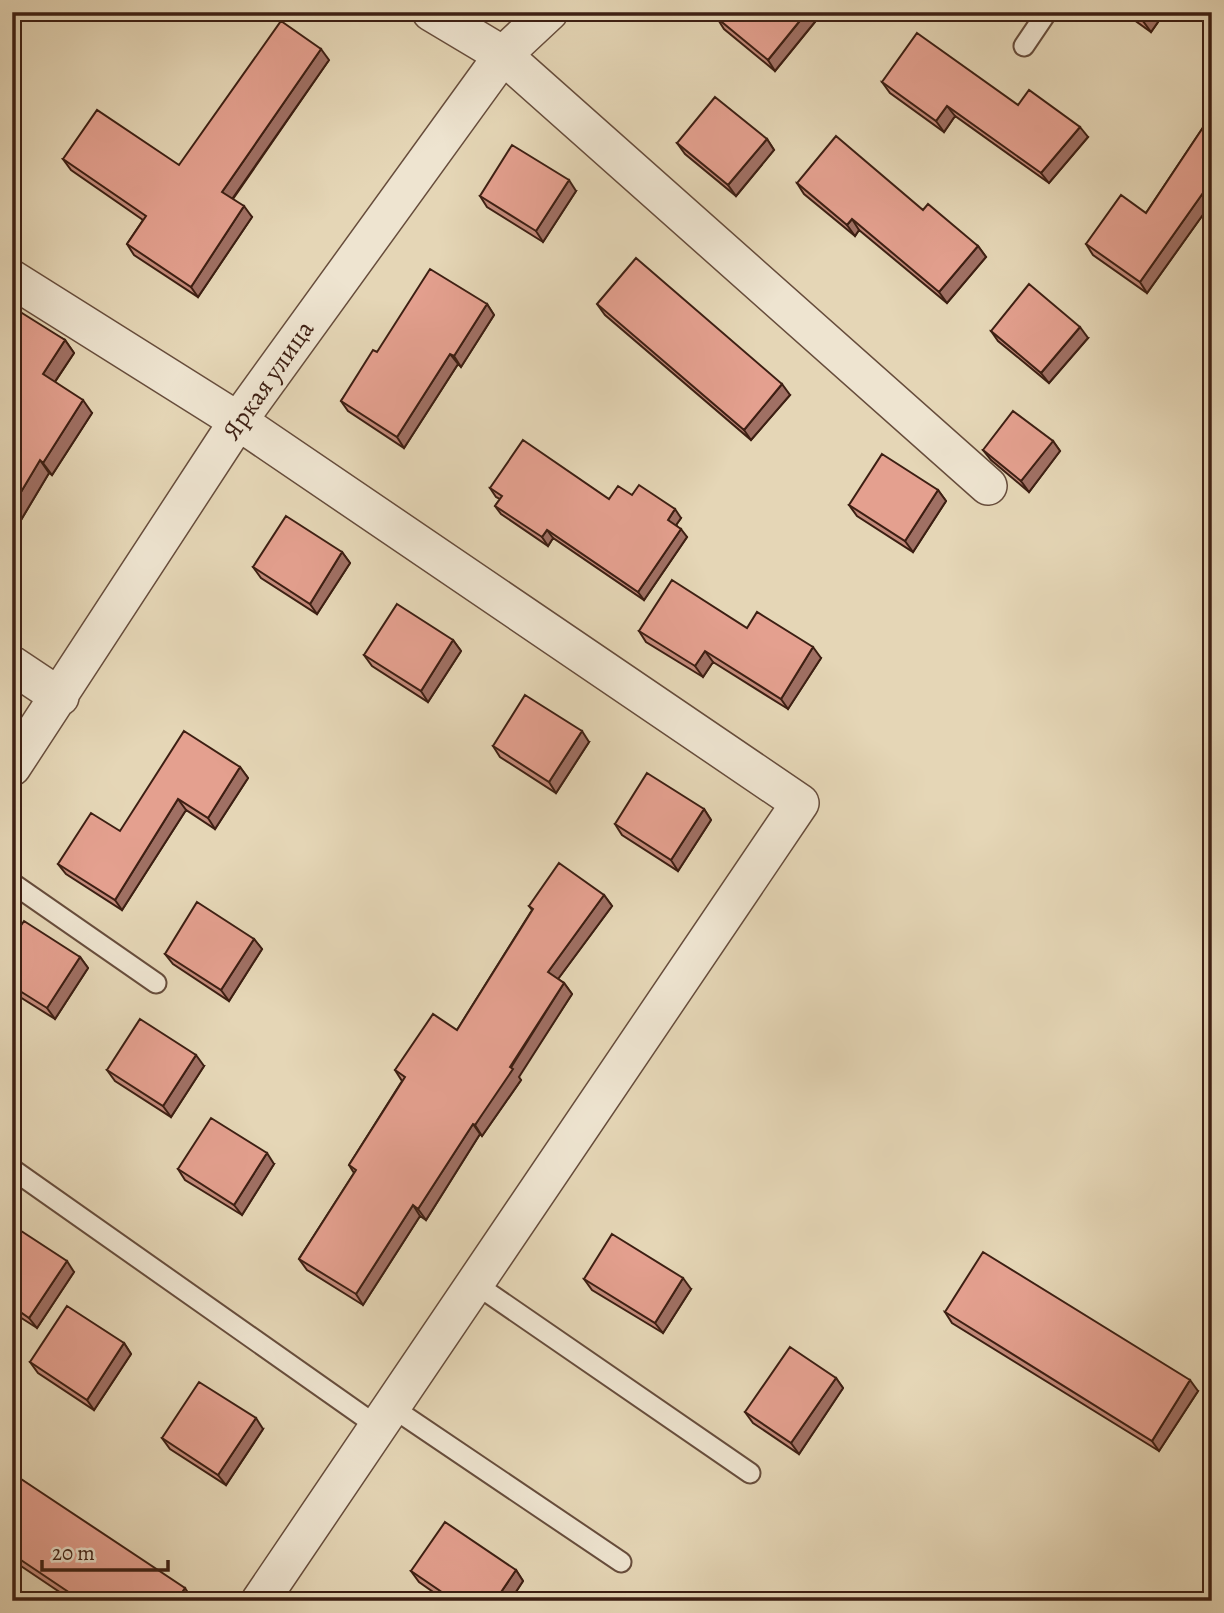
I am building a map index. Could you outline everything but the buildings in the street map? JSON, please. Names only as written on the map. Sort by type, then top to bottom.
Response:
[{"type":"street","points":[[431,12],[503,55],[988,486]]},
{"type":"street","name":"Яркая улица","points":[[12,767],[237,421],[503,55],[549,12]]},
{"type":"street","points":[[12,279],[237,421],[800,803],[260,1601]]},
{"type":"street","points":[[12,665],[60,697]]},
{"type":"lane","points":[[1024,46],[1047,12]]},
{"type":"lane","points":[[12,883],[156,983]]},
{"type":"lane","points":[[12,1169],[383,1416],[621,1562]]},
{"type":"lane","points":[[474,1283],[750,1473]]}]
